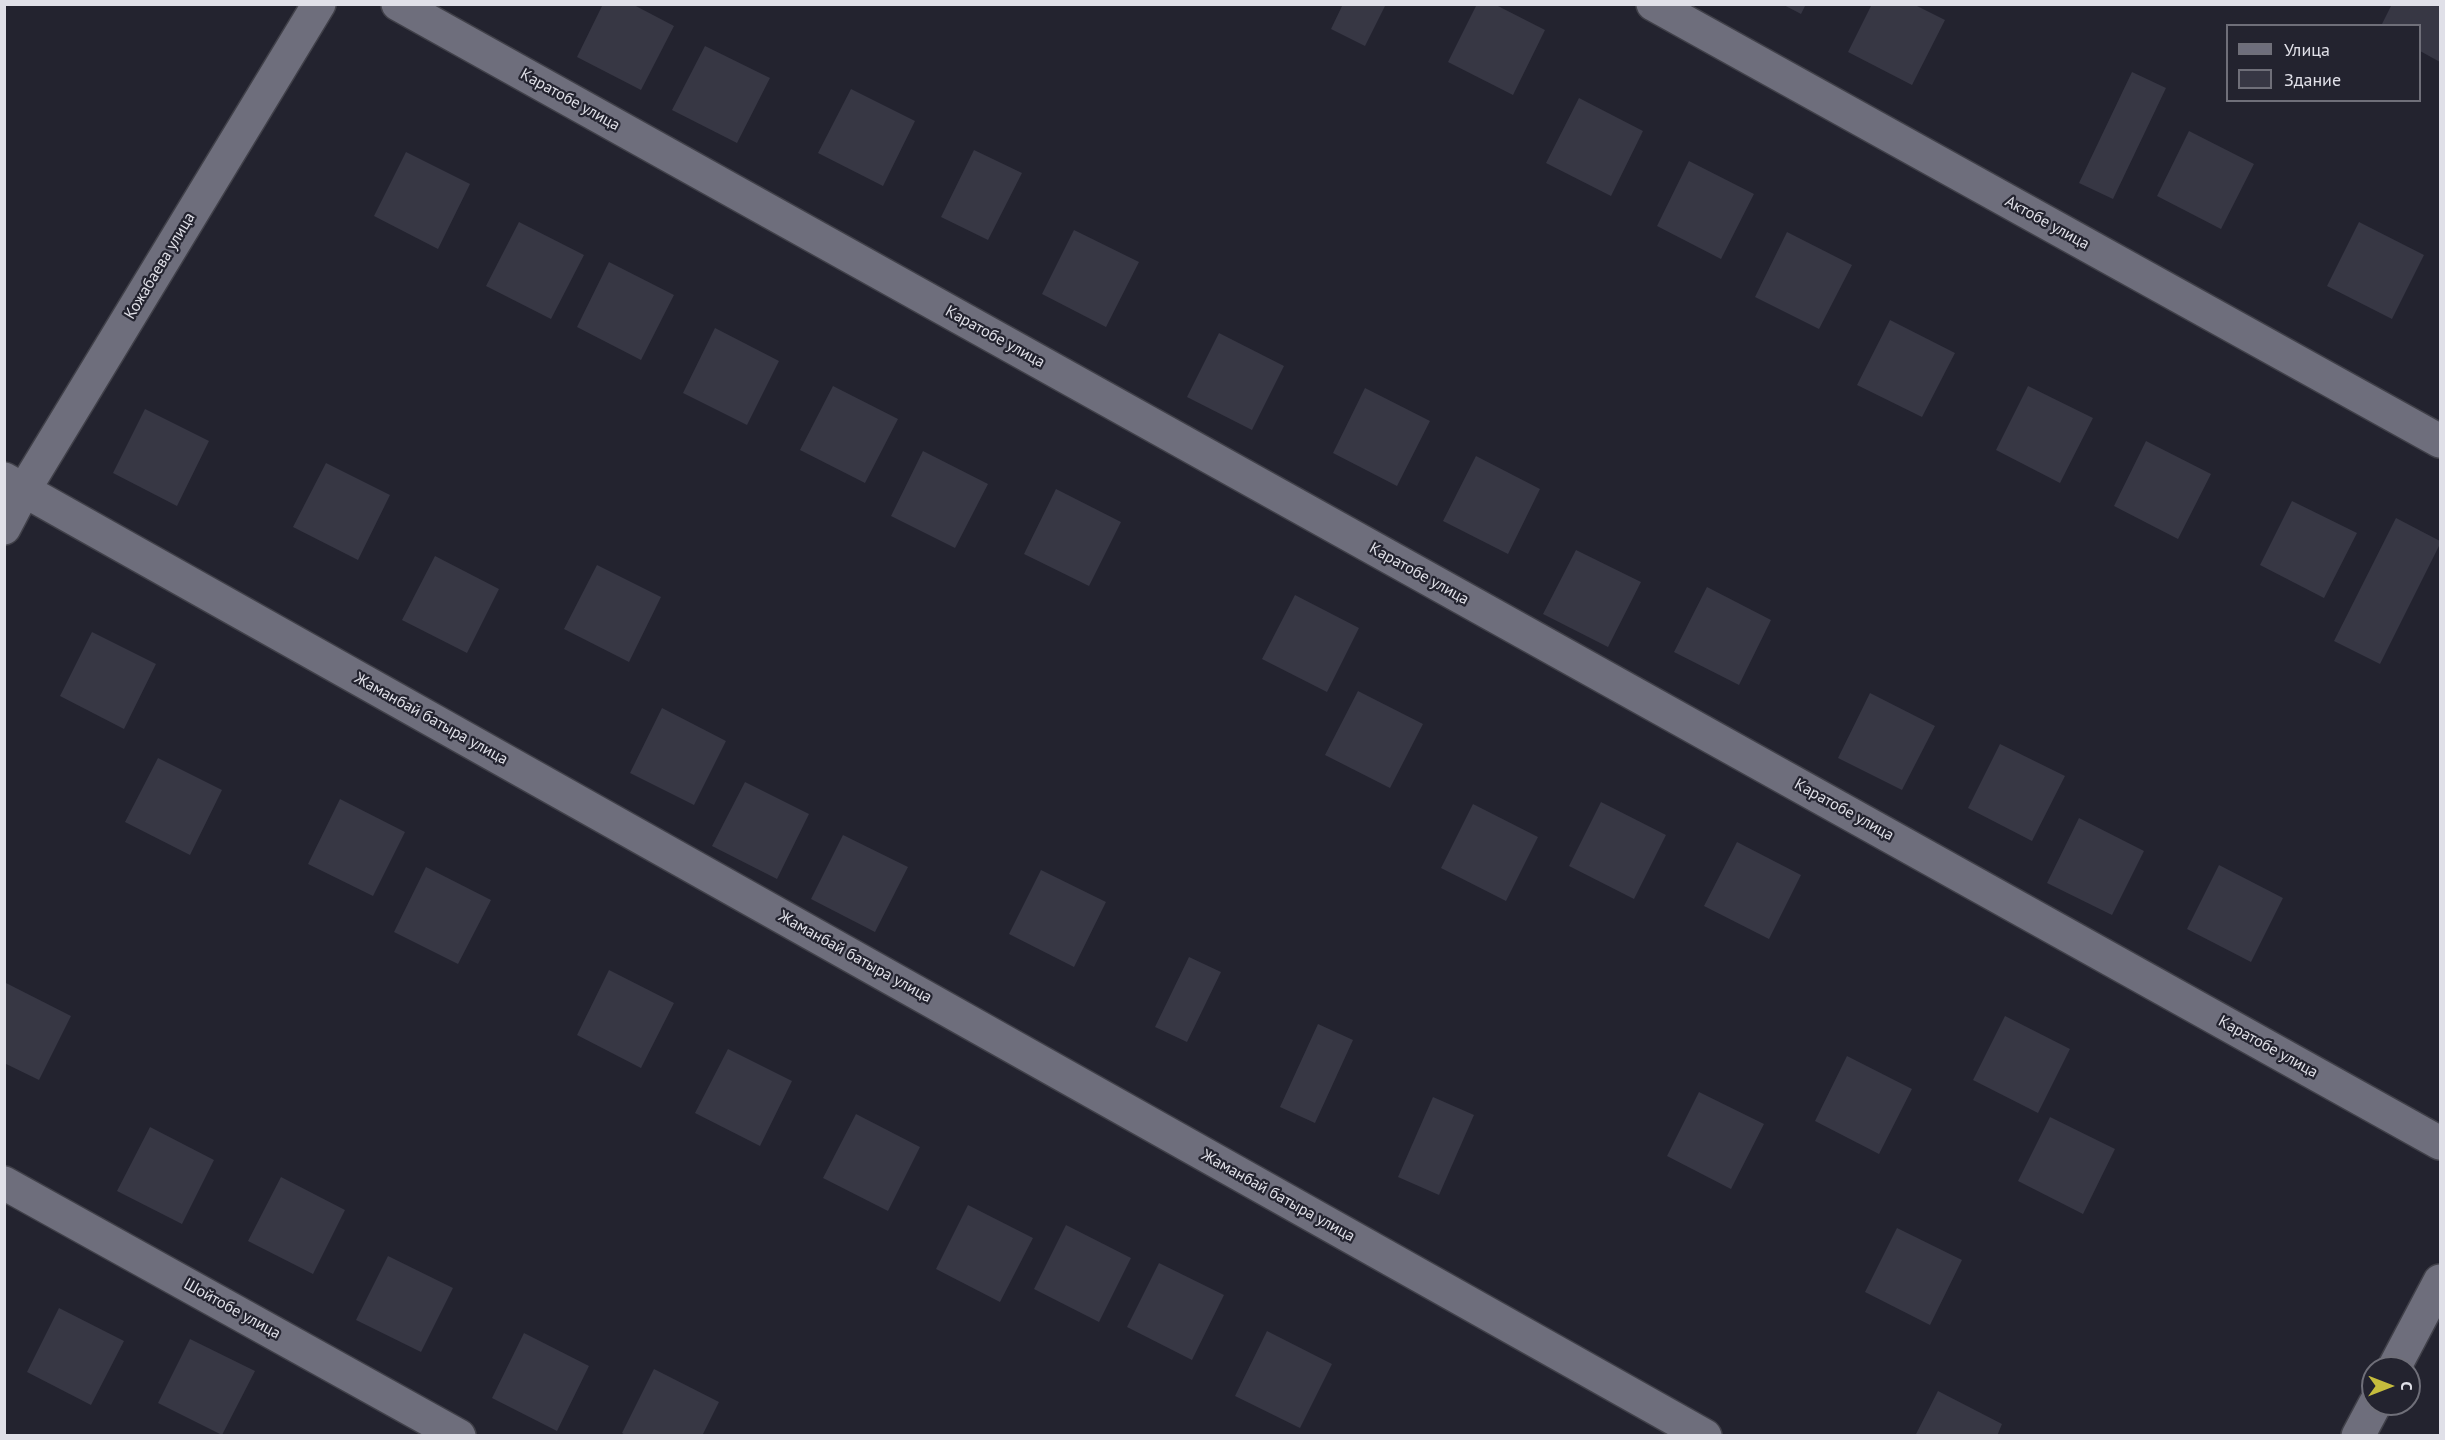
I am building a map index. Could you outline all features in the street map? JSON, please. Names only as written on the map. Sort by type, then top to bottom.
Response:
[{"type":"street","name":"Кожабаева улица","points":[[4,528],[14,485],[319,4]]},
{"type":"street","name":"Каратобе улица","points":[[398,4],[2440,1143]]},
{"type":"street","name":"Актобе улица","points":[[1653,4],[2440,441]]},
{"type":"street","name":"Жаманбай батыра улица","points":[[14,485],[1704,1436]]},
{"type":"street","name":"Шойтобе улица","points":[[4,1183],[459,1436]]},
{"type":"street","points":[[2400,1356],[2440,1281]]},
{"type":"street","points":[[2358,1436],[2369,1416]]},
{"type":"building","points":[[603,4],[632,4],[674,26],[641,90],[577,57]]},
{"type":"building","points":[[1343,4],[1386,4],[1365,46],[1331,29]]},
{"type":"building","points":[[1477,4],[1494,4],[1545,30],[1513,95],[1448,62]]},
{"type":"building","points":[[1782,4],[1806,4],[1801,14]]},
{"type":"building","points":[[1872,4],[1913,4],[1945,20],[1912,85],[1848,52]]},
{"type":"building","points":[[2392,4],[2440,4],[2440,62],[2421,52],[2421,24],[2382,24]]},
{"type":"building","points":[[705,46],[770,78],[737,143],[672,110]]},
{"type":"building","points":[[2132,72],[2166,88],[2113,199],[2079,183]]},
{"type":"building","points":[[851,89],[915,121],[883,186],[818,153]]},
{"type":"building","points":[[1579,98],[1643,131],[1611,196],[1546,163]]},
{"type":"building","points":[[2189,131],[2254,164],[2221,229],[2157,196]]},
{"type":"building","points":[[974,150],[1022,173],[988,240],[941,217]]},
{"type":"building","points":[[406,152],[470,184],[438,249],[374,216]]},
{"type":"building","points":[[1689,161],[1754,194],[1721,259],[1657,226]]},
{"type":"building","points":[[519,222],[584,255],[551,319],[486,286]]},
{"type":"building","points":[[2359,222],[2424,255],[2392,319],[2327,286]]},
{"type":"building","points":[[1074,230],[1139,262],[1106,327],[1042,294]]},
{"type":"building","points":[[1787,232],[1852,265],[1819,329],[1755,297]]},
{"type":"building","points":[[609,262],[674,295],[641,360],[577,327]]},
{"type":"building","points":[[1890,320],[1955,353],[1922,417],[1857,385]]},
{"type":"building","points":[[715,328],[779,361],[747,425],[683,393]]},
{"type":"building","points":[[1219,333],[1284,366],[1252,430],[1187,397]]},
{"type":"building","points":[[833,386],[898,419],[865,483],[800,450]]},
{"type":"building","points":[[2028,386],[2093,418],[2060,483],[1996,450]]},
{"type":"building","points":[[1365,388],[1430,421],[1397,486],[1333,453]]},
{"type":"building","points":[[145,409],[209,441],[177,506],[113,473]]},
{"type":"building","points":[[2146,441],[2211,474],[2178,539],[2114,506]]},
{"type":"building","points":[[923,451],[988,484],[955,548],[891,516]]},
{"type":"building","points":[[1476,456],[1540,489],[1508,554],[1443,521]]},
{"type":"building","points":[[326,463],[390,495],[358,560],[293,527]]},
{"type":"building","points":[[1056,489],[1121,522],[1089,586],[1024,554]]},
{"type":"building","points":[[2292,501],[2357,533],[2324,598],[2260,565]]},
{"type":"building","points":[[2396,518],[2440,541],[2440,544],[2380,664],[2334,641]]},
{"type":"building","points":[[1576,550],[1641,582],[1608,647],[1543,614]]},
{"type":"building","points":[[435,556],[499,589],[467,653],[402,620]]},
{"type":"building","points":[[597,565],[661,597],[629,662],[564,629]]},
{"type":"building","points":[[1707,587],[1771,620],[1739,685],[1674,652]]},
{"type":"building","points":[[1295,595],[1359,628],[1327,692],[1262,659]]},
{"type":"building","points":[[92,632],[156,664],[124,729],[60,696]]},
{"type":"building","points":[[1358,691],[1423,724],[1390,788],[1325,755]]},
{"type":"building","points":[[1870,693],[1935,726],[1902,790],[1838,758]]},
{"type":"building","points":[[662,708],[726,741],[694,805],[630,773]]},
{"type":"building","points":[[2000,744],[2065,776],[2032,841],[1968,808]]},
{"type":"building","points":[[158,758],[222,790],[190,855],[125,822]]},
{"type":"building","points":[[745,782],[809,814],[777,879],[712,846]]},
{"type":"building","points":[[340,799],[405,832],[373,896],[308,864]]},
{"type":"building","points":[[1601,802],[1666,835],[1634,899],[1569,866]]},
{"type":"building","points":[[1473,804],[1538,837],[1506,901],[1441,868]]},
{"type":"building","points":[[2079,818],[2144,851],[2112,915],[2047,883]]},
{"type":"building","points":[[843,835],[908,867],[875,932],[811,899]]},
{"type":"building","points":[[1737,842],[1801,875],[1769,939],[1704,906]]},
{"type":"building","points":[[2219,865],[2283,898],[2251,962],[2187,929]]},
{"type":"building","points":[[426,867],[491,900],[458,964],[394,932]]},
{"type":"building","points":[[1041,870],[1106,902],[1074,967],[1009,934]]},
{"type":"building","points":[[1189,957],[1221,972],[1187,1042],[1155,1027]]},
{"type":"building","points":[[609,970],[674,1003],[641,1068],[577,1035]]},
{"type":"building","points":[[6,983],[71,1016],[39,1080],[4,1063],[4,987]]},
{"type":"building","points":[[2005,1016],[2070,1049],[2038,1113],[1973,1080]]},
{"type":"building","points":[[1318,1024],[1353,1040],[1315,1123],[1280,1107]]},
{"type":"building","points":[[728,1049],[792,1081],[760,1146],[695,1113]]},
{"type":"building","points":[[1847,1056],[1912,1089],[1879,1154],[1815,1121]]},
{"type":"building","points":[[1699,1092],[1764,1124],[1731,1189],[1667,1156]]},
{"type":"building","points":[[1433,1097],[1474,1115],[1439,1195],[1398,1177]]},
{"type":"building","points":[[856,1114],[920,1147],[888,1211],[823,1178]]},
{"type":"building","points":[[2050,1117],[2115,1149],[2083,1214],[2018,1181]]},
{"type":"building","points":[[150,1127],[214,1160],[182,1224],[117,1191]]},
{"type":"building","points":[[281,1177],[345,1210],[313,1274],[248,1241]]},
{"type":"building","points":[[968,1205],[1033,1238],[1000,1302],[936,1269]]},
{"type":"building","points":[[1066,1225],[1131,1258],[1099,1322],[1034,1289]]},
{"type":"building","points":[[1897,1228],[1962,1260],[1930,1325],[1865,1292]]},
{"type":"building","points":[[388,1256],[453,1288],[421,1352],[356,1320]]},
{"type":"building","points":[[1159,1263],[1224,1295],[1192,1360],[1127,1327]]},
{"type":"building","points":[[59,1308],[124,1341],[91,1405],[27,1372]]},
{"type":"building","points":[[1267,1331],[1332,1364],[1300,1428],[1235,1396]]},
{"type":"building","points":[[524,1333],[589,1366],[557,1431],[492,1398]]},
{"type":"building","points":[[190,1339],[255,1371],[222,1435],[158,1403]]},
{"type":"building","points":[[654,1369],[719,1402],[702,1436],[627,1436],[622,1433]]},
{"type":"building","points":[[1938,1391],[2002,1424],[1997,1436],[1915,1436]]}]
